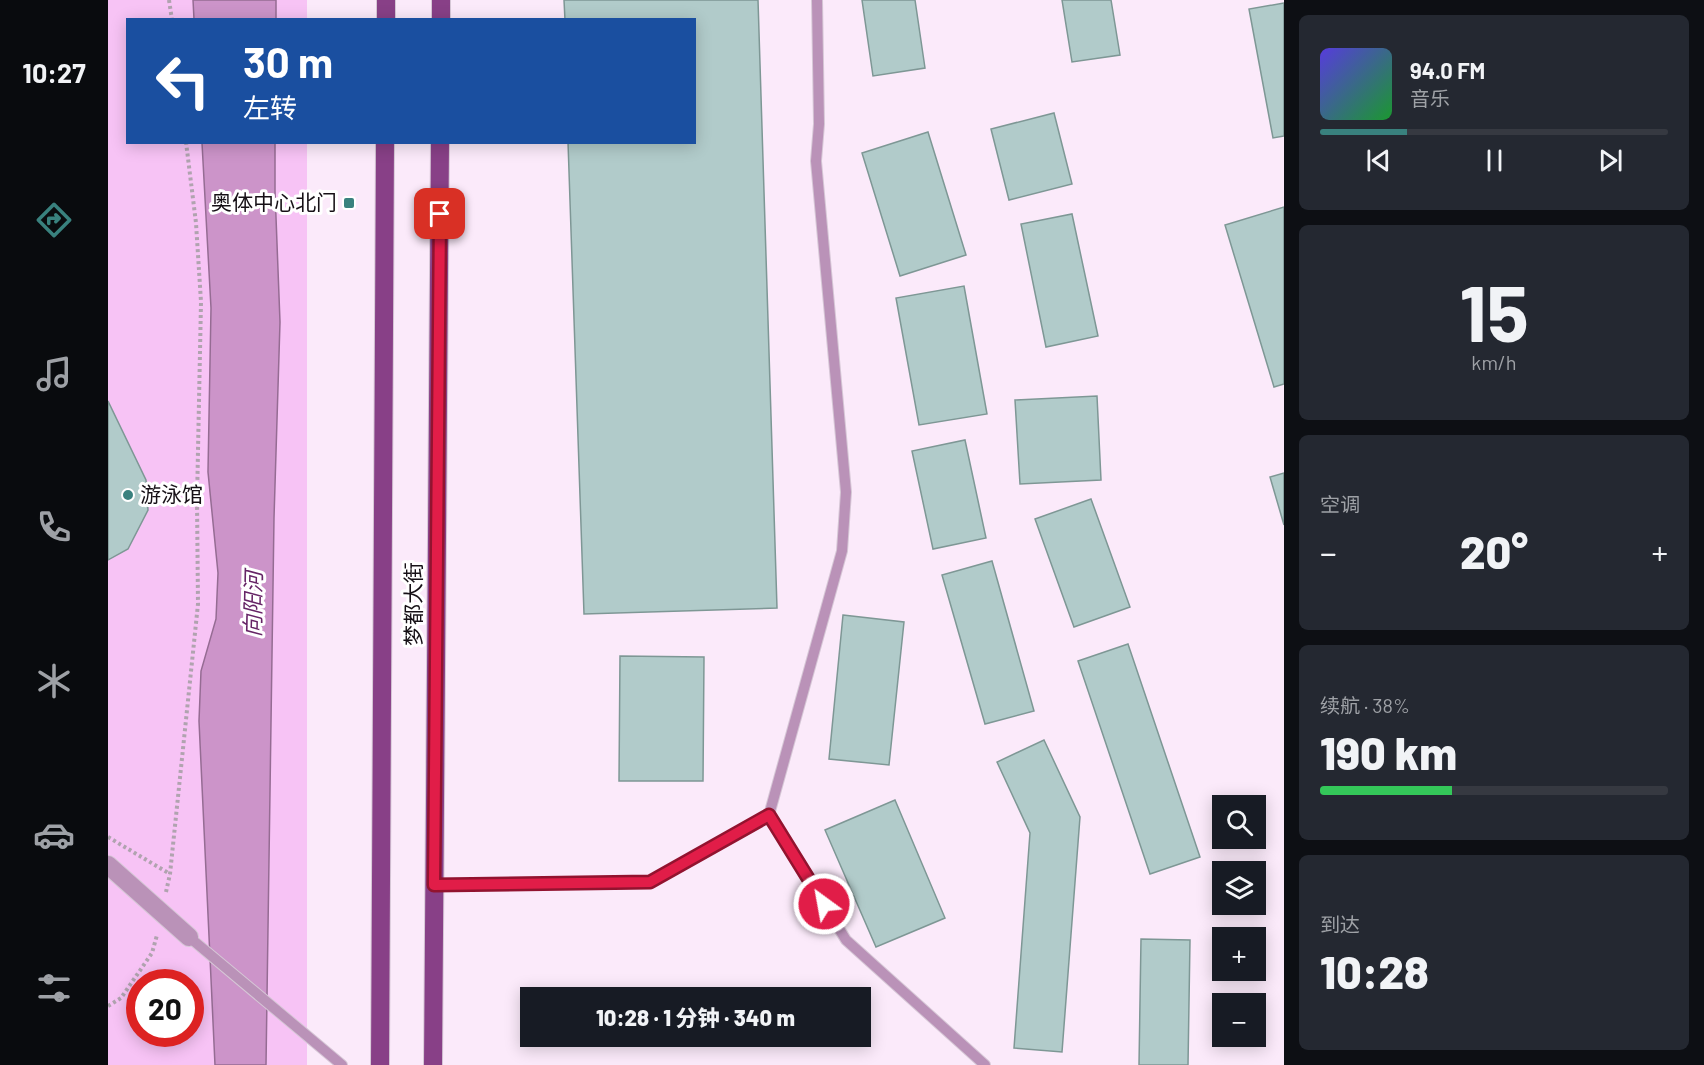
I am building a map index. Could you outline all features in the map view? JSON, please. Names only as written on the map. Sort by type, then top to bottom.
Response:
[{"type":"main road","points":[[386,0],[386,18]]},
{"type":"main road","points":[[441,0],[441,18]]},
{"type":"main road","name":"梦都大街","points":[[380,1065],[385,144]]},
{"type":"main road","name":"梦都大街","points":[[433,1065],[440,144]]},
{"type":"street","points":[[108,865],[189,937]]},
{"type":"lane","points":[[434,885],[650,882],[769,815],[842,551],[846,492],[816,160],[819,124],[817,0]]},
{"type":"lane","points":[[769,815],[846,939],[985,1065]]},
{"type":"lane","points":[[189,937],[342,1065]]},
{"type":"path","points":[[169,0],[172,18]]},
{"type":"path","points":[[108,1006],[121,999],[152,953],[170,874],[198,604],[197,500],[201,302],[196,223],[186,144]]},
{"type":"path","points":[[108,837],[170,874]]},
{"type":"shaded area","points":[[108,0],[307,0],[307,18],[126,18],[126,144],[307,144],[307,1065],[108,1065]]},
{"type":"water","points":[[193,0],[276,0],[276,18],[194,18]]},
{"type":"water","name":"向阳河","points":[[202,144],[275,144],[280,322],[274,518],[266,1065],[215,1065],[199,721],[201,671],[216,619],[218,573],[208,472],[211,308]]},
{"type":"building","points":[[564,0],[758,0],[777,608],[584,614],[568,144],[696,144],[696,18],[565,18]]},
{"type":"building","points":[[862,0],[915,0],[925,68],[873,76]]},
{"type":"building","points":[[1062,0],[1111,0],[1120,55],[1072,62]]},
{"type":"building","points":[[1284,3],[1284,136],[1273,138],[1249,9]]},
{"type":"building","points":[[1054,113],[1072,184],[1009,200],[991,129]]},
{"type":"building","points":[[928,132],[966,255],[900,276],[862,153]]},
{"type":"building","points":[[1284,207],[1284,384],[1274,387],[1225,225]]},
{"type":"building","points":[[1072,214],[1098,336],[1046,347],[1021,224]]},
{"type":"building","points":[[964,286],[987,414],[919,425],[896,298]]},
{"type":"building","points":[[1097,396],[1101,480],[1020,484],[1015,400]]},
{"type":"building","name":"游泳馆","points":[[108,401],[146,480],[148,510],[128,549],[108,560]]},
{"type":"building","points":[[965,440],[986,538],[933,549],[912,451]]},
{"type":"building","points":[[1284,473],[1284,525],[1270,477]]},
{"type":"building","points":[[1091,499],[1130,607],[1074,627],[1035,519]]},
{"type":"building","points":[[992,561],[1034,711],[985,724],[942,575]]},
{"type":"building","points":[[843,615],[904,622],[889,765],[829,759]]},
{"type":"building","points":[[1128,644],[1200,857],[1150,874],[1078,661]]},
{"type":"building","points":[[620,656],[704,657],[703,781],[619,781]]},
{"type":"building","points":[[1044,740],[1080,817],[1062,1052],[1014,1048],[1030,833],[997,762]]},
{"type":"building","points":[[895,800],[945,918],[876,947],[825,830]]},
{"type":"building","points":[[1141,939],[1190,940],[1188,1065],[1139,1065]]},
{"type":"place","name":"奥体中心北门","points":[[349,203]]},
{"type":"place","name":"游泳馆","points":[[128,495]]},
{"type":"route","points":[[440,214],[434,885],[650,882],[769,815],[824,904]]}]
